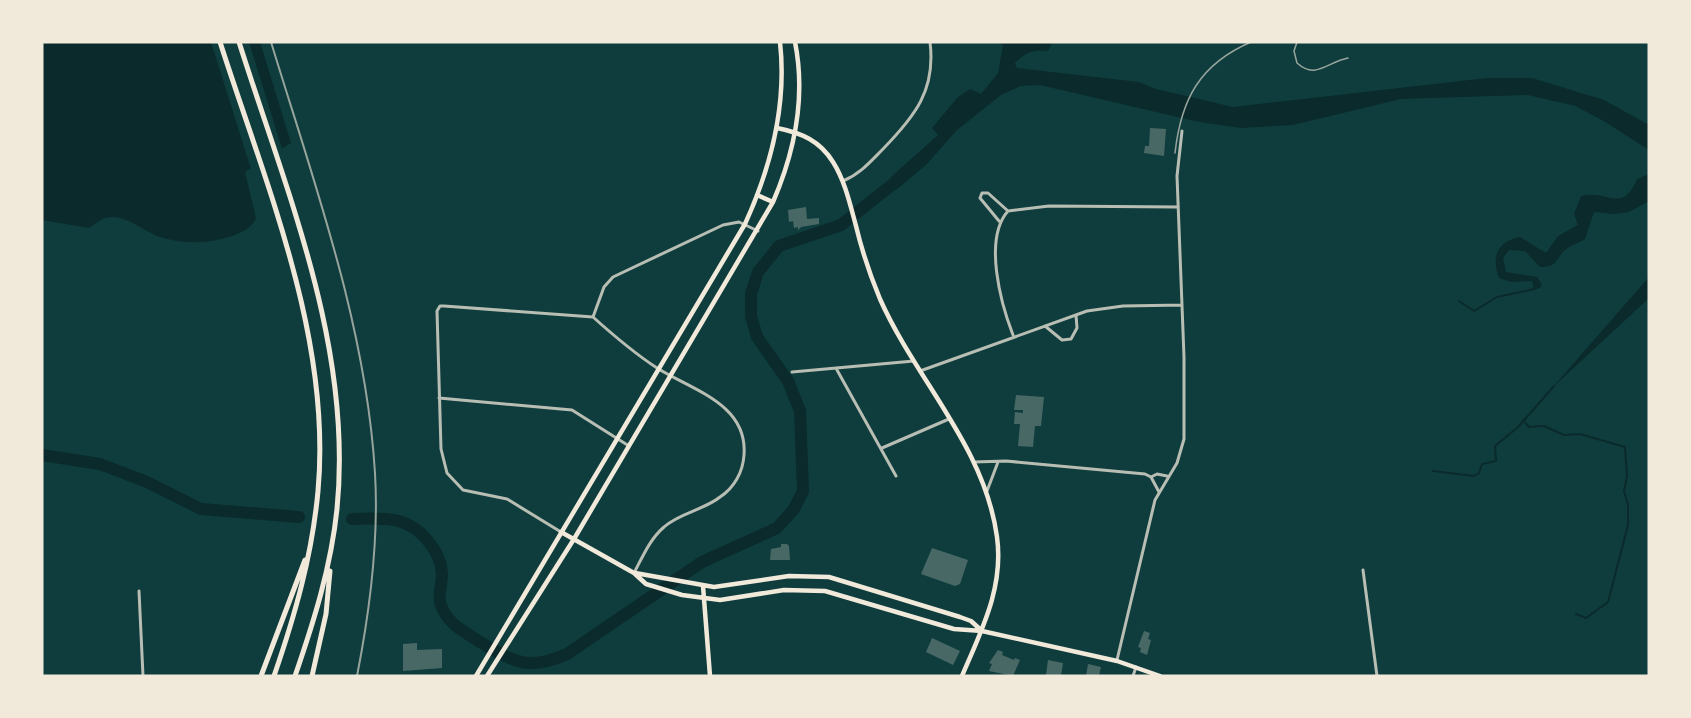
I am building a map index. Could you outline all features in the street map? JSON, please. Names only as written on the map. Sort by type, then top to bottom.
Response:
[{"type":"highway","points":[[220,42],[298,290],[314,364],[320,447],[312,538],[296,611],[274,676]]},
{"type":"highway","points":[[239,42],[316,284],[333,358],[340,450],[326,614],[312,676]]},
{"type":"highway","points":[[295,676],[318,606],[334,534]]},
{"type":"highway","points":[[261,676],[312,538]]},
{"type":"main road","points":[[476,676],[616,437],[745,224],[757,195],[777,129],[782,83],[780,42]]},
{"type":"main road","points":[[488,676],[574,539],[758,231],[773,202],[782,181],[796,132],[800,77],[795,42]]},
{"type":"main road","points":[[777,129],[796,132],[823,148],[843,181],[880,299],[974,462],[987,491],[997,540],[996,583],[982,631],[962,676]]},
{"type":"main road","points":[[757,195],[773,202]]},
{"type":"main road","points":[[561,532],[634,573],[652,586],[670,592],[703,599],[730,599],[795,590],[825,591],[954,629],[982,631],[1118,661],[1160,676]]},
{"type":"main road","points":[[634,573],[703,586],[723,586],[801,576],[829,577],[960,617],[971,621],[982,631]]},
{"type":"main road","points":[[855,598],[857,584]]},
{"type":"main road","points":[[703,586],[710,676]]},
{"type":"street","points":[[843,181],[862,170],[914,115],[929,81],[930,42]]},
{"type":"street","points":[[1118,661],[1159,492],[1177,463],[1184,439],[1177,166],[1182,131]]},
{"type":"street","points":[[999,221],[983,205],[980,198],[982,192],[988,193],[1008,211]]},
{"type":"street","points":[[1013,336],[1001,303],[996,238],[999,221],[1008,211],[1049,206],[1178,207]]},
{"type":"street","points":[[592,317],[604,287],[613,277],[723,225],[735,222],[758,231]]},
{"type":"street","points":[[920,371],[1087,311],[1123,306],[1182,305]]},
{"type":"street","points":[[561,532],[507,499],[472,494],[453,482],[442,462],[436,322],[438,307],[592,317],[658,369],[723,406],[735,419],[743,431],[744,463],[737,480],[723,495],[665,526],[650,543],[634,573]]},
{"type":"street","points":[[1044,326],[1062,340],[1071,339],[1077,328],[1076,315]]},
{"type":"street","points":[[792,372],[837,370],[914,361]]},
{"type":"street","points":[[837,370],[896,476]]},
{"type":"street","points":[[439,398],[572,410],[629,446]]},
{"type":"street","points":[[881,449],[949,419]]},
{"type":"street","points":[[974,462],[998,461],[1151,477],[1157,474],[1167,476]]},
{"type":"street","points":[[987,491],[998,461]]},
{"type":"street","points":[[1151,477],[1159,492]]},
{"type":"street","points":[[1363,570],[1377,676]]},
{"type":"street","points":[[139,591],[143,676]]},
{"type":"street","points":[[1133,676],[1136,667]]},
{"type":"water","points":[[42,42],[260,42],[291,143],[245,172],[256,218],[251,226],[226,238],[192,242],[174,241],[157,236],[119,218],[105,218],[89,228],[42,220]]},
{"type":"water","points":[[999,42],[1052,42],[1048,51],[1038,50],[1023,56],[1015,63],[1017,68],[1139,82],[1156,89],[1233,107],[1487,78],[1532,78],[1604,100],[1649,125],[1649,150],[1575,106],[1528,95],[1401,99],[1293,125],[1241,128],[1199,122],[1040,85],[1021,86],[1001,95],[956,131],[927,164],[896,190],[891,177],[938,135],[932,128],[958,97],[970,89],[981,94],[998,73],[1003,45]]},
{"type":"water","points":[[1649,174],[1649,201],[1629,212],[1614,214],[1594,212],[1585,239],[1565,250],[1552,265],[1540,267],[1525,251],[1509,250],[1503,258],[1506,272],[1537,277],[1542,285],[1540,288],[1534,290],[1532,281],[1511,282],[1499,278],[1496,257],[1501,246],[1506,242],[1520,237],[1546,253],[1558,236],[1578,225],[1574,214],[1581,196],[1599,195],[1620,198],[1626,196],[1637,179]]},
{"type":"water","points":[[1649,277],[1649,298],[1552,388]]},
{"type":"pier","points":[[211,42],[249,42],[283,152],[259,167],[251,169]]},
{"type":"building","points":[[1150,128],[1166,129],[1164,156],[1144,153],[1145,146],[1149,146]]},
{"type":"building","points":[[806,207],[807,219],[819,218],[819,224],[801,227],[798,230],[798,227],[794,228],[793,221],[789,222],[788,210]]},
{"type":"building","points":[[1016,395],[1044,397],[1041,426],[1035,426],[1033,447],[1018,446],[1020,424],[1014,424],[1015,412],[1023,413],[1023,410],[1014,410]]},
{"type":"building","points":[[781,544],[789,546],[790,560],[770,560],[771,549],[781,547]]},
{"type":"building","points":[[932,548],[968,560],[960,584],[955,586],[921,574]]},
{"type":"building","points":[[1144,631],[1150,633],[1148,639],[1151,640],[1147,655],[1140,652],[1141,648],[1138,647]]},
{"type":"building","points":[[932,638],[960,651],[953,665],[926,652]]},
{"type":"building","points":[[417,643],[417,650],[442,649],[442,668],[403,671],[403,644]]},
{"type":"building","points":[[998,650],[1003,652],[1002,655],[1020,660],[1013,676],[989,671],[992,664],[989,663]]},
{"type":"building","points":[[1048,660],[1063,663],[1061,676],[1046,675]]},
{"type":"building","points":[[1088,664],[1101,667],[1099,676],[1086,676]]},
{"type":"waterway","points":[[352,519],[374,518],[403,522],[420,533],[436,552],[439,560],[442,574],[440,601],[450,620],[462,631],[500,654],[520,662],[530,663],[567,654],[702,562],[777,528],[794,509],[803,491],[800,411],[788,381],[757,337],[751,316],[751,294],[758,272],[779,246],[841,225],[893,184]]},
{"type":"waterway","points":[[1459,301],[1474,311],[1497,297],[1534,289]]},
{"type":"waterway","points":[[1433,471],[1474,476],[1479,473],[1482,464],[1496,461],[1495,446],[1518,427],[1554,386]]},
{"type":"waterway","points":[[1523,420],[1529,427],[1544,426],[1564,435],[1580,434],[1625,447],[1627,476],[1624,491],[1628,505],[1628,525],[1608,602],[1586,618],[1576,614]]},
{"type":"waterway","points":[[42,455],[100,464],[147,482],[201,509],[299,517]]},
{"type":"tram line","points":[[1175,153],[1182,116],[1196,86],[1218,61],[1251,42]]},
{"type":"tram line","points":[[1297,42],[1294,51],[1297,63],[1310,70],[1316,70],[1348,58]]},
{"type":"railway","points":[[271,42],[336,255],[361,363],[370,418],[375,473],[376,524],[366,626],[357,676]]}]
